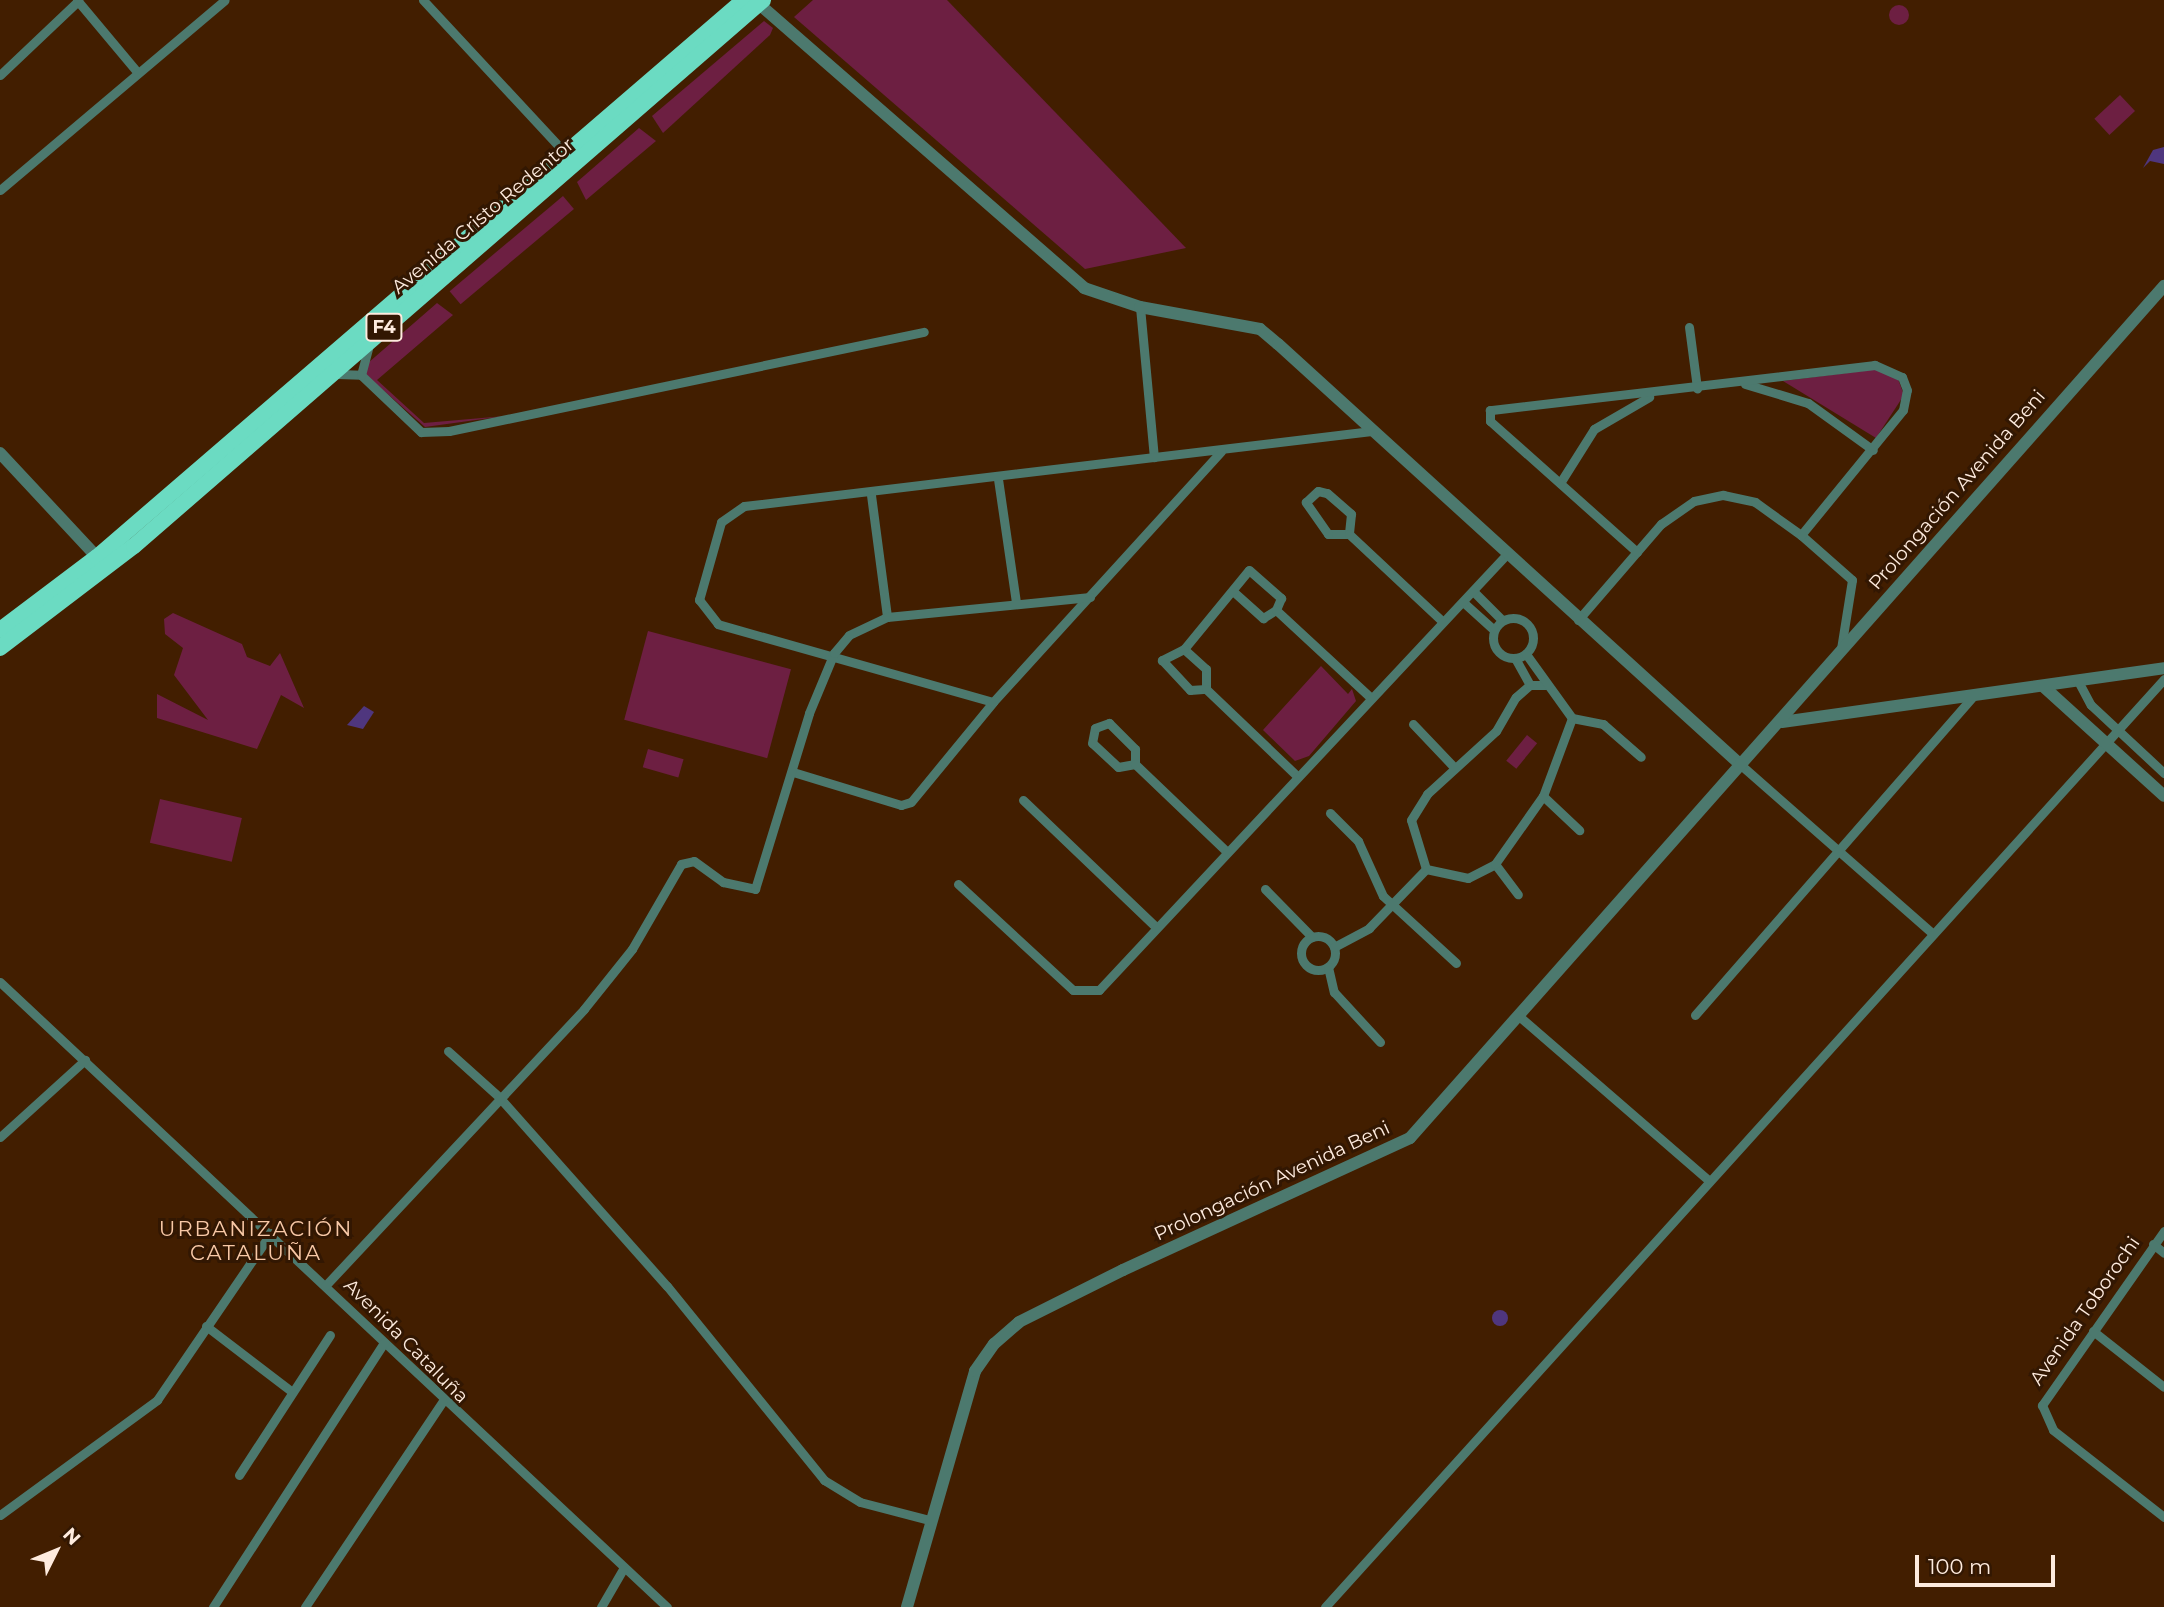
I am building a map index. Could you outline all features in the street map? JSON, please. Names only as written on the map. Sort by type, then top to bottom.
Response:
[{"type":"highway","name":"Avenida Cristo Redentor","points":[[0,629],[97,557],[566,154],[755,1]]},
{"type":"highway","name":"Avenida Cristo Redentor","points":[[0,648],[134,546],[755,1]]},
{"type":"street","points":[[423,0],[566,154]]},
{"type":"street","points":[[0,75],[78,1],[138,73]]},
{"type":"street","points":[[755,1],[1084,288],[1140,307],[1260,330],[1504,556],[1931,932]]},
{"type":"street","points":[[0,190],[220,2]]},
{"type":"street","name":"Prolongación Avenida Beni","points":[[907,1607],[929,1520],[975,1371],[1019,1322],[1410,1138],[2162,293]]},
{"type":"street","points":[[1140,307],[1154,457]]},
{"type":"street","points":[[1689,327],[1697,388]]},
{"type":"street","points":[[326,378],[361,375],[421,432],[449,431],[925,332]]},
{"type":"street","points":[[361,375],[374,337]]},
{"type":"street","points":[[1636,552],[1490,421],[1490,410],[1656,394],[1737,382],[1891,368],[1905,383],[1906,403],[1873,450],[1801,535]]},
{"type":"street","points":[[1737,382],[1808,403],[1873,450]]},
{"type":"street","points":[[1560,482],[1594,429],[1656,394]]},
{"type":"street","points":[[992,702],[834,653],[718,624],[699,600],[729,511],[1372,431]]},
{"type":"street","points":[[793,772],[901,805],[917,795],[992,702],[1221,451]]},
{"type":"street","points":[[0,453],[97,557]]},
{"type":"street","points":[[998,479],[1017,603]]},
{"type":"street","points":[[1349,534],[1351,514],[1327,494],[1318,491],[1306,502],[1328,534],[1349,534],[1443,621]]},
{"type":"street","points":[[871,495],[887,617]]},
{"type":"street","points":[[1578,620],[1636,552],[1682,507],[1723,495],[1769,509],[1853,580],[1840,655]]},
{"type":"street","points":[[958,884],[1082,993],[1099,990],[1504,556]]},
{"type":"street","points":[[1206,689],[1190,690],[1164,667],[1168,653],[1184,649],[1235,593],[1239,578],[1257,573],[1281,598],[1276,610],[1263,618],[1235,593]]},
{"type":"street","points":[[1473,591],[1502,620],[1528,623],[1534,635],[1526,654],[1515,658]]},
{"type":"street","points":[[324,1286],[632,949],[681,864],[694,862],[723,882],[755,889],[834,653],[849,635],[887,617],[1090,597]]},
{"type":"street","points":[[1463,602],[1494,630],[1497,650],[1515,658],[1530,685]]},
{"type":"street","points":[[1276,610],[1371,698]]},
{"type":"street","points":[[1494,630],[1502,620]]},
{"type":"street","points":[[1184,649],[1206,669],[1206,689],[1298,777]]},
{"type":"street","points":[[1426,869],[1468,878],[1494,864],[1543,796],[1572,718],[1564,701],[1546,685],[1526,654]]},
{"type":"street","points":[[1782,722],[2164,668]]},
{"type":"street","points":[[1325,1607],[1931,932],[2164,679]]},
{"type":"street","points":[[2078,681],[2091,705],[2164,773]]},
{"type":"street","points":[[1530,685],[1546,685]]},
{"type":"street","points":[[1426,869],[1411,820],[1452,765],[1496,731],[1530,685]]},
{"type":"street","points":[[2044,687],[2164,796]]},
{"type":"street","points":[[1695,1015],[1840,852],[1972,697]]},
{"type":"street","points":[[1572,718],[1602,724],[1641,757]]},
{"type":"street","points":[[1135,764],[1118,767],[1092,743],[1095,728],[1110,723],[1135,749],[1135,764],[1227,852]]},
{"type":"street","points":[[1413,724],[1452,765]]},
{"type":"street","points":[[1543,796],[1579,830]]},
{"type":"street","points":[[1023,800],[1156,927]]},
{"type":"street","points":[[1330,813],[1358,841],[1372,881],[1394,906],[1456,963]]},
{"type":"street","points":[[1494,864],[1518,894]]},
{"type":"street","points":[[1380,1042],[1334,992],[1328,967],[1334,947],[1394,906],[1426,869]]},
{"type":"street","points":[[1265,889],[1311,937],[1334,947]]},
{"type":"street","points":[[1311,937],[1302,944],[1302,961],[1311,969],[1328,967]]},
{"type":"street","name":"Avenida Cataluña","points":[[0,982],[271,1233],[442,1402],[667,1607]]},
{"type":"street","points":[[1520,1017],[1709,1181]]},
{"type":"street","points":[[448,1051],[499,1097],[667,1286],[824,1480],[860,1502],[929,1520]]},
{"type":"street","points":[[0,1137],[85,1060]]},
{"type":"street","name":"Avenida Toborochi","points":[[2164,1231],[2047,1393],[2043,1414],[2053,1430],[2164,1517]]},
{"type":"street","points":[[0,1515],[157,1400],[271,1233]]},
{"type":"street","points":[[2153,1244],[2164,1253]]},
{"type":"street","points":[[206,1326],[291,1391]]},
{"type":"street","points":[[2093,1331],[2164,1387]]},
{"type":"street","points":[[239,1475],[291,1391],[330,1335]]},
{"type":"street","points":[[213,1607],[384,1343]]},
{"type":"street","points":[[304,1607],[442,1402]]},
{"type":"street","points":[[601,1607],[623,1569]]},
{"type":"shaded area","points":[[813,0],[947,0],[1186,248],[1085,269],[794,17]]},
{"type":"shaded area","points":[[1899,5],[1906,8],[1909,15],[1906,22],[1899,25],[1892,22],[1889,15],[1892,8]]},
{"type":"shaded area","points":[[764,21],[773,28],[770,35],[663,133],[652,116]]},
{"type":"shaded area","points":[[2120,95],[2135,111],[2109,135],[2094,119]]},
{"type":"shaded area","points":[[639,128],[656,141],[586,200],[577,182]]},
{"type":"shaded area","points":[[2164,147],[2164,164],[2150,161],[2143,168],[2153,150]]},
{"type":"shaded area","points":[[563,196],[574,209],[461,304],[450,291]]},
{"type":"shaded area","points":[[437,303],[453,315],[377,380],[424,423],[505,416],[425,427],[365,374],[368,363]]},
{"type":"shaded area","points":[[1878,369],[1898,379],[1904,395],[1876,438],[1783,381]]},
{"type":"shaded area","points":[[173,613],[242,644],[247,657],[270,666],[280,653],[304,708],[281,695],[257,749],[157,718],[157,694],[208,720],[174,675],[183,648],[165,634],[164,619]]},
{"type":"shaded area","points":[[648,631],[791,669],[767,758],[624,720]]},
{"type":"shaded area","points":[[1321,666],[1348,694],[1352,689],[1356,701],[1309,756],[1295,761],[1263,730]]},
{"type":"shaded area","points":[[364,706],[374,712],[363,729],[347,725]]},
{"type":"shaded area","points":[[1527,735],[1537,743],[1516,769],[1506,761]]},
{"type":"shaded area","points":[[648,749],[684,759],[678,777],[643,767]]},
{"type":"shaded area","points":[[160,799],[242,818],[232,862],[150,843]]},
{"type":"shaded area","points":[[1497,1310],[1503,1310],[1508,1318],[1506,1324],[1497,1326],[1492,1321],[1492,1315]]},
{"type":"district","name":"URBANIZACIÓN CATALUÑA","points":[[256,1241]]}]
